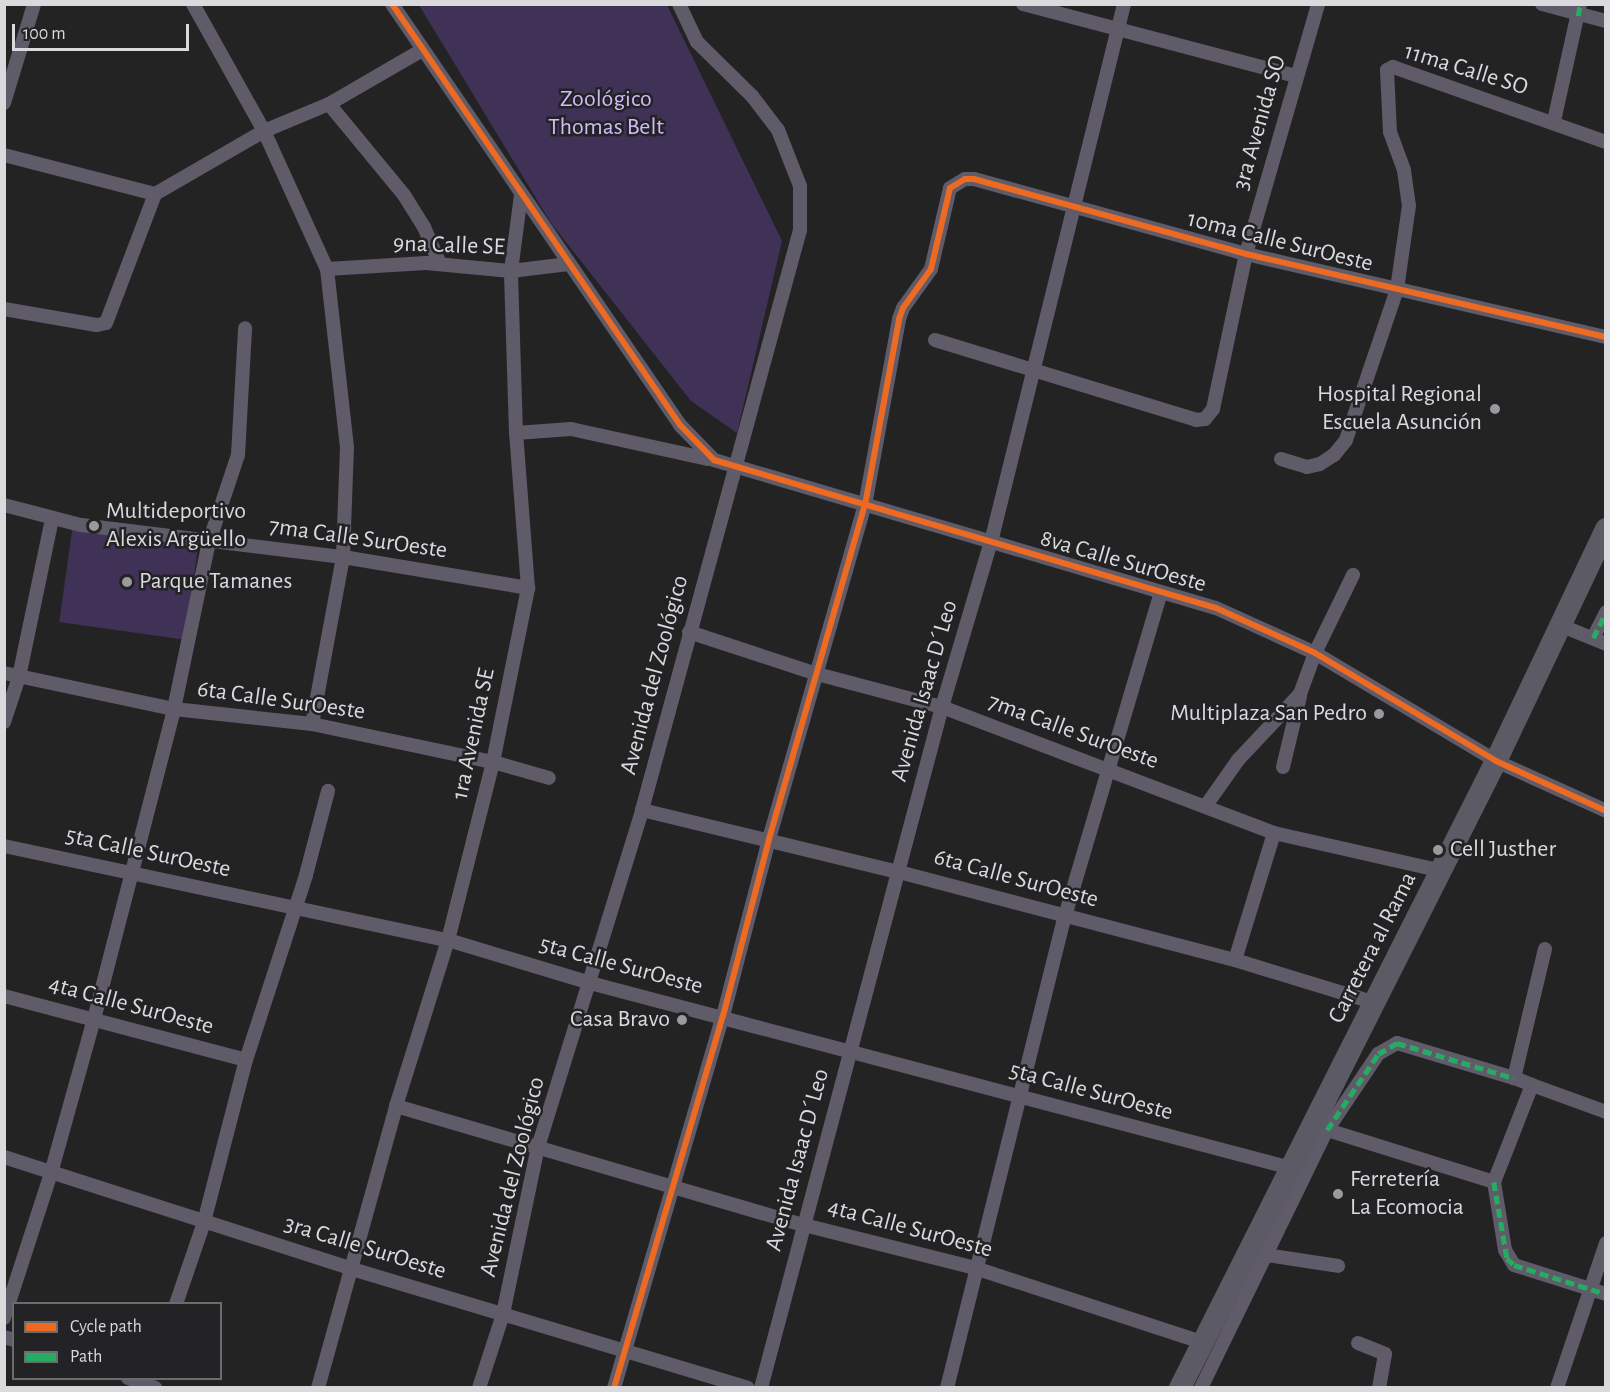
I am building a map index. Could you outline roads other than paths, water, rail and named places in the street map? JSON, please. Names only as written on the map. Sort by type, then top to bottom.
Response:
[{"type":"highway","name":"Carretera al Rama","points":[[1180,1388],[1202,1342],[1258,1253],[1291,1168],[1320,1128],[1376,1003],[1497,761],[1562,626],[1605,529]]},
{"type":"street","points":[[4,103],[34,4]]},
{"type":"street","points":[[193,4],[264,131],[327,269],[347,447],[343,557],[312,724]]},
{"type":"street","points":[[392,4],[680,425],[714,460]]},
{"type":"street","name":"Avenida del Zoológico","points":[[479,1388],[502,1314],[538,1147],[642,810],[800,230],[800,186],[778,130],[752,96],[697,42],[679,4]]},
{"type":"street","points":[[1023,4],[1296,76]]},
{"type":"street","name":"Avenida Isaac D´Leo","points":[[761,1388],[942,707],[991,542],[1072,205],[1124,4]]},
{"type":"street","name":"3ra Avenida SO","points":[[1032,371],[1196,420],[1205,419],[1213,409],[1246,254],[1318,4]]},
{"type":"street","points":[[1542,4],[1579,10],[1605,21]]},
{"type":"street","points":[[1554,121],[1579,10]]},
{"type":"street","points":[[4,309],[97,326],[111,317],[155,194],[264,131],[329,104],[422,50]]},
{"type":"street","name":"11ma Calle SO","points":[[1397,289],[1409,206],[1404,170],[1390,132],[1385,77],[1388,70],[1393,67],[1554,121],[1605,142]]},
{"type":"street","points":[[329,104],[404,195],[424,227],[440,264]]},
{"type":"street","points":[[4,155],[155,194]]},
{"type":"street","name":"10ma Calle SurOeste","points":[[865,505],[899,319],[903,308],[931,269],[950,188],[965,179],[974,179],[1072,205],[1246,254],[1605,337]]},
{"type":"street","name":"1ra Avenida SE","points":[[318,1388],[396,1106],[448,940],[493,762],[528,588],[516,433],[511,271],[521,195]]},
{"type":"street","name":"9na Calle SE","points":[[327,269],[440,264],[511,271],[569,264]]},
{"type":"street","points":[[1281,459],[1307,467],[1320,464],[1346,440],[1397,289]]},
{"type":"street","points":[[4,1318],[51,1173],[94,1019],[174,709],[208,542],[241,438],[245,328]]},
{"type":"street","points":[[935,340],[1032,371]]},
{"type":"street","name":"8va Calle SurOeste","points":[[516,433],[571,429],[737,465],[1216,608],[1315,653],[1497,761],[1605,811]]},
{"type":"street","name":"7ma Calle SurOeste","points":[[4,505],[52,519],[208,542],[343,557],[528,588]]},
{"type":"street","points":[[614,1388],[723,1016],[769,838],[865,505]]},
{"type":"street","points":[[4,722],[20,677],[52,519]]},
{"type":"street","points":[[1283,767],[1300,694],[1315,653],[1353,575]]},
{"type":"street","points":[[947,1388],[1018,1095],[1065,916],[1161,592]]},
{"type":"street","points":[[1562,626],[1599,641],[1605,612]]},
{"type":"street","name":"7ma Calle SurOeste","points":[[689,632],[817,674],[942,707],[1207,804],[1274,833],[1442,871]]},
{"type":"street","name":"6ta Calle SurOeste","points":[[4,673],[174,709],[312,724],[493,762],[549,778]]},
{"type":"street","points":[[1207,804],[1238,760],[1300,694]]},
{"type":"street","points":[[177,1302],[204,1222],[246,1060],[296,905],[327,792]]},
{"type":"street","name":"6ta Calle SurOeste","points":[[642,810],[769,838],[1235,960],[1376,1003]]},
{"type":"street","points":[[1235,960],[1274,833]]},
{"type":"street","name":"5ta Calle SurOeste","points":[[4,846],[132,874],[296,905],[448,940],[590,983],[723,1016],[850,1053],[1291,1168]]},
{"type":"street","points":[[1514,1078],[1545,949]]},
{"type":"street","name":"4ta Calle SurOeste","points":[[4,996],[246,1060]]},
{"type":"street","points":[[1201,1388],[1258,1253],[1320,1128],[1378,1054],[1396,1043],[1514,1078],[1605,1112]]},
{"type":"street","points":[[1532,1085],[1494,1182],[1507,1258],[1514,1265],[1605,1294]]},
{"type":"street","name":"4ta Calle SurOeste","points":[[396,1106],[673,1184],[804,1224],[975,1268],[1202,1342]]},
{"type":"street","points":[[1320,1128],[1494,1182]]},
{"type":"street","name":"3ra Calle SurOeste","points":[[4,1157],[352,1269],[748,1388]]},
{"type":"street","points":[[1557,1388],[1592,1289],[1605,1243]]},
{"type":"street","points":[[1258,1253],[1338,1266]]},
{"type":"street","points":[[1358,1343],[1385,1354],[1379,1388]]},
{"type":"street","points":[[134,1380],[150,1385]]},
{"type":"place","name":"Hospital Regional Escuela Asunción","points":[[1495,409]]},
{"type":"place","name":"Multideportivo Alexis Argüello","points":[[94,526]]},
{"type":"place","name":"Parque Tamanes","points":[[127,582]]},
{"type":"place","name":"Multiplaza San Pedro","points":[[1379,714]]},
{"type":"place","name":"Cell Justher","points":[[1438,850]]},
{"type":"place","name":"Casa Bravo","points":[[682,1020]]},
{"type":"place","name":"Ferretería La Ecomocia","points":[[1338,1194]]},
{"type":"park label","name":"Zoológico Thomas Belt","points":[[606,114]]}]
